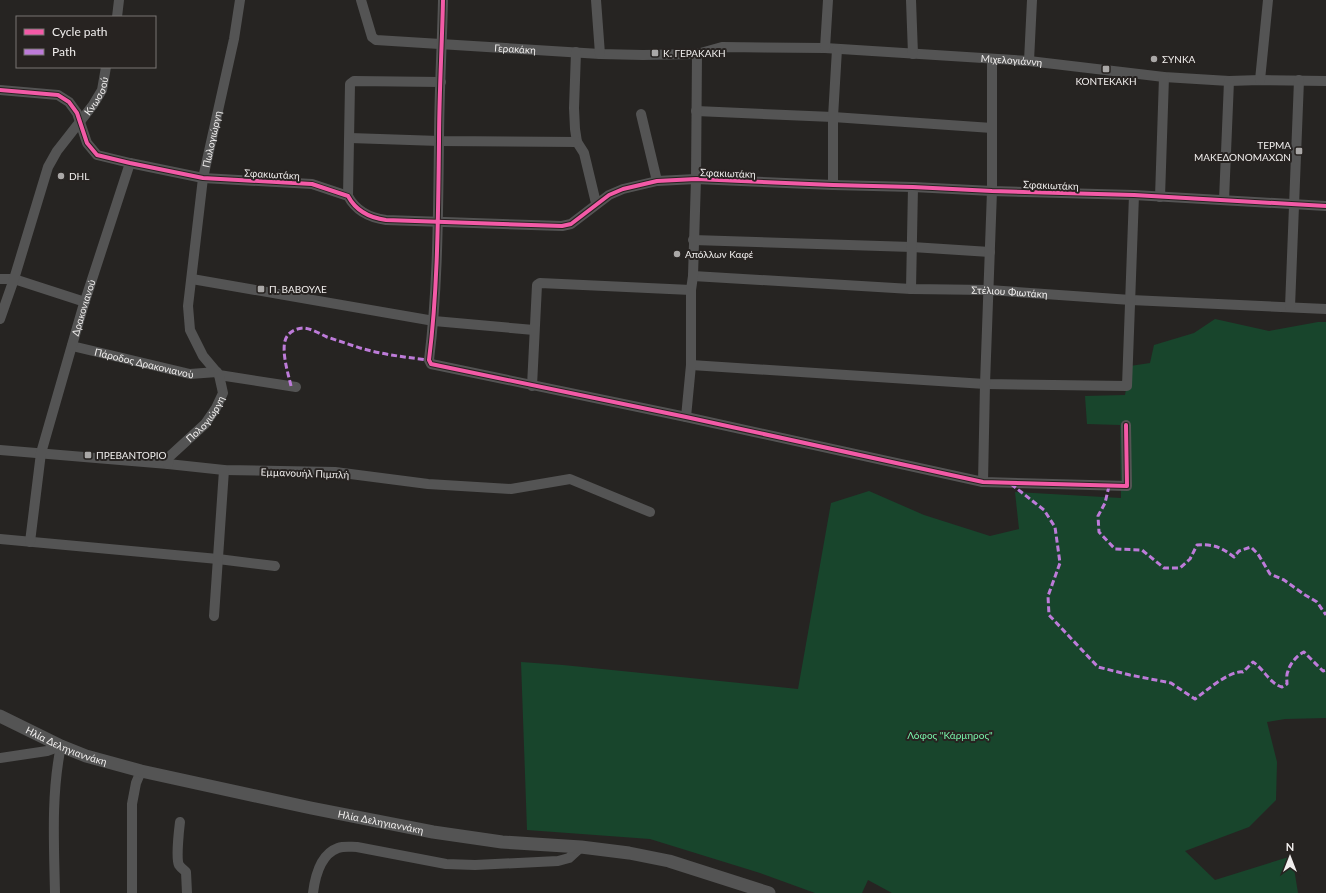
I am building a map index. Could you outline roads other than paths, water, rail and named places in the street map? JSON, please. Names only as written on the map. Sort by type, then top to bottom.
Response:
[{"type":"street","points":[[117,16],[119,0]]},
{"type":"street","name":"Πωλογιώργη","points":[[192,279],[196,229],[203,178],[234,39],[240,0]]},
{"type":"street","name":"Γερακάκη","points":[[361,0],[372,37],[376,40],[600,54],[697,54]]},
{"type":"street","points":[[443,0],[438,221],[434,321],[429,360],[431,364],[686,417],[983,482],[1127,486],[1126,425]]},
{"type":"street","points":[[596,0],[600,54]]},
{"type":"street","points":[[825,48],[828,0]]},
{"type":"street","points":[[910,0],[913,54]]},
{"type":"street","points":[[1029,61],[1032,0]]},
{"type":"street","points":[[1260,80],[1268,0]]},
{"type":"street","name":"Μιχελογιάννη","points":[[697,54],[722,47],[825,48],[1029,61],[1164,77],[1229,82],[1260,80],[1326,81]]},
{"type":"street","points":[[833,185],[833,117],[837,49]]},
{"type":"street","points":[[576,52],[574,108],[575,129],[577,142],[584,153],[596,203]]},
{"type":"street","points":[[686,417],[691,365],[691,290],[696,179],[697,54]]},
{"type":"street","points":[[983,482],[992,191],[992,59]]},
{"type":"street","name":"Κνωσσού","points":[[0,319],[14,279],[48,166],[71,132],[93,105],[102,90],[106,68]]},
{"type":"street","points":[[1160,197],[1164,77]]},
{"type":"street","points":[[1290,307],[1299,80]]},
{"type":"street","points":[[348,196],[350,84],[352,82],[441,82]]},
{"type":"street","points":[[1224,200],[1229,82]]},
{"type":"street","name":"Σφακιωτάκη","points":[[0,90],[58,95],[69,102],[77,112],[81,121],[87,143],[97,155],[130,164],[203,178],[312,184],[348,196],[352,204],[374,219],[562,226],[571,224],[583,216],[596,203],[609,194],[623,189],[657,181],[696,179],[1134,195],[1326,206]]},
{"type":"street","points":[[696,111],[833,117],[992,128]]},
{"type":"street","points":[[641,114],[657,181]]},
{"type":"street","points":[[350,138],[439,141],[577,142]]},
{"type":"street","name":"Δρακονιανού","points":[[30,542],[41,453],[85,302],[130,164]]},
{"type":"street","points":[[911,289],[913,187]]},
{"type":"street","points":[[691,365],[985,384],[1128,386],[1134,195]]},
{"type":"street","points":[[693,240],[912,247],[990,252]]},
{"type":"street","name":"Στέλιου Φιωτάκη","points":[[692,276],[911,289],[989,290],[1131,300],[1326,309]]},
{"type":"street","points":[[0,279],[14,279],[85,302]]},
{"type":"street","points":[[218,373],[203,356],[190,330],[188,306],[192,279],[434,321],[534,330]]},
{"type":"street","points":[[532,386],[537,286],[540,283],[691,290]]},
{"type":"street","name":"Πάροδος Δρακονιανού","points":[[72,346],[190,374],[218,373],[296,386]]},
{"type":"street","name":"Πολογιώργη","points":[[168,464],[169,457],[205,424],[216,408],[223,393],[218,373]]},
{"type":"street","name":"Εµµανουήλ Πιµπλή","points":[[0,450],[224,470],[336,472],[428,484],[511,489],[570,479],[650,512]]},
{"type":"street","points":[[214,616],[224,470]]},
{"type":"street","points":[[0,539],[218,559],[275,566]]},
{"type":"street","name":"Ηλία Δεληγιαννάκη","points":[[0,716],[61,746],[86,756],[141,771],[310,808],[433,832],[502,842],[581,847],[629,852],[669,861],[769,893]]},
{"type":"street","points":[[0,758],[47,751],[61,746]]},
{"type":"street","points":[[55,893],[55,788],[61,746]]},
{"type":"street","points":[[132,893],[132,804],[136,783],[141,771]]},
{"type":"street","points":[[180,822],[178,835],[178,863],[186,872],[187,893]]},
{"type":"street","points":[[313,893],[320,866],[328,855],[337,848],[357,847],[446,864],[475,865],[558,861],[569,858],[581,847]]},
{"type":"place","name":"Κ. ΓΕΡΑΚΑΚΗ","points":[[655,53]]},
{"type":"place","name":"ΣΥΝΚΑ","points":[[1154,59]]},
{"type":"place","name":"ΚΟΝΤΕΚΑΚΗ","points":[[1106,69]]},
{"type":"place","name":"ΤΕΡΜΑ ΜΑΚΕΔΟΝΟΜΑΧΩΝ","points":[[1299,151]]},
{"type":"place","name":"DHL","points":[[61,176]]},
{"type":"place","name":"Απόλλων Καφέ","points":[[677,254]]},
{"type":"place","name":"Π. ΒΑΒΟΥΛΕ","points":[[261,289]]},
{"type":"place","name":"ΠΡΕΒΑΝΤΟΡΙΟ","points":[[88,455]]},
{"type":"park label","name":"Λόφος \"Κάρμηρος\"","points":[[950,735]]}]
